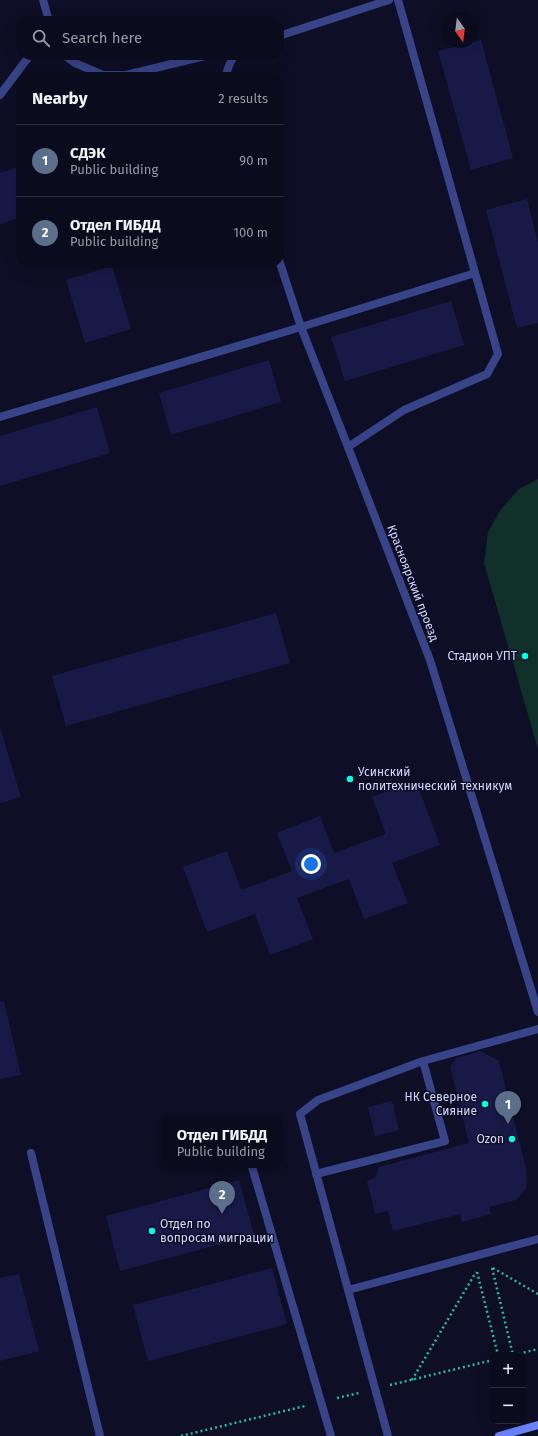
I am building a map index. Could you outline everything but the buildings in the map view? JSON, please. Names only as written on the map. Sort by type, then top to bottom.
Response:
[{"type":"main road","points":[[499,1436],[538,1425]]},
{"type":"street","points":[[284,34],[375,2],[389,0]]},
{"type":"street","points":[[348,447],[404,410],[487,374],[498,354],[398,0]]},
{"type":"street","points":[[46,3],[48,16]]},
{"type":"street","points":[[17,72],[26,60]]},
{"type":"street","points":[[71,60],[98,72]]},
{"type":"street","points":[[138,72],[188,60]]},
{"type":"street","points":[[226,72],[231,60]]},
{"type":"street","points":[[0,95],[16,74]]},
{"type":"street","name":"Красноярский проезд","points":[[282,268],[300,327],[430,660],[538,1012]]},
{"type":"street","points":[[0,417],[475,273]]},
{"type":"street","points":[[388,1436],[300,1114],[318,1100],[423,1061],[538,1029]]},
{"type":"street","points":[[316,1174],[445,1141],[423,1061]]},
{"type":"street","points":[[31,1153],[100,1436]]},
{"type":"street","points":[[252,1168],[330,1436]]},
{"type":"street","points":[[348,1290],[538,1239]]},
{"type":"path","points":[[512,1352],[492,1267],[538,1294]]},
{"type":"path","points":[[411,1380],[477,1270],[497,1352]]},
{"type":"path","points":[[526,1352],[538,1349]]},
{"type":"green space","name":"Стадион УПТ","points":[[538,479],[538,749],[484,563],[488,532],[501,509],[519,489]]},
{"type":"place","name":"Стадион УПТ","points":[[525,656]]},
{"type":"place","name":"Усинский политехнический техникум","points":[[350,779]]},
{"type":"place","name":"НК Северное Сияние","points":[[485,1104]]},
{"type":"place","name":"СДЭК","points":[[508,1124]]},
{"type":"place","name":"Ozon","points":[[512,1139]]},
{"type":"place","name":"Отдел ГИБДД","points":[[222,1214]]},
{"type":"place","name":"Отдел по вопросам миграции","points":[[152,1231]]}]
